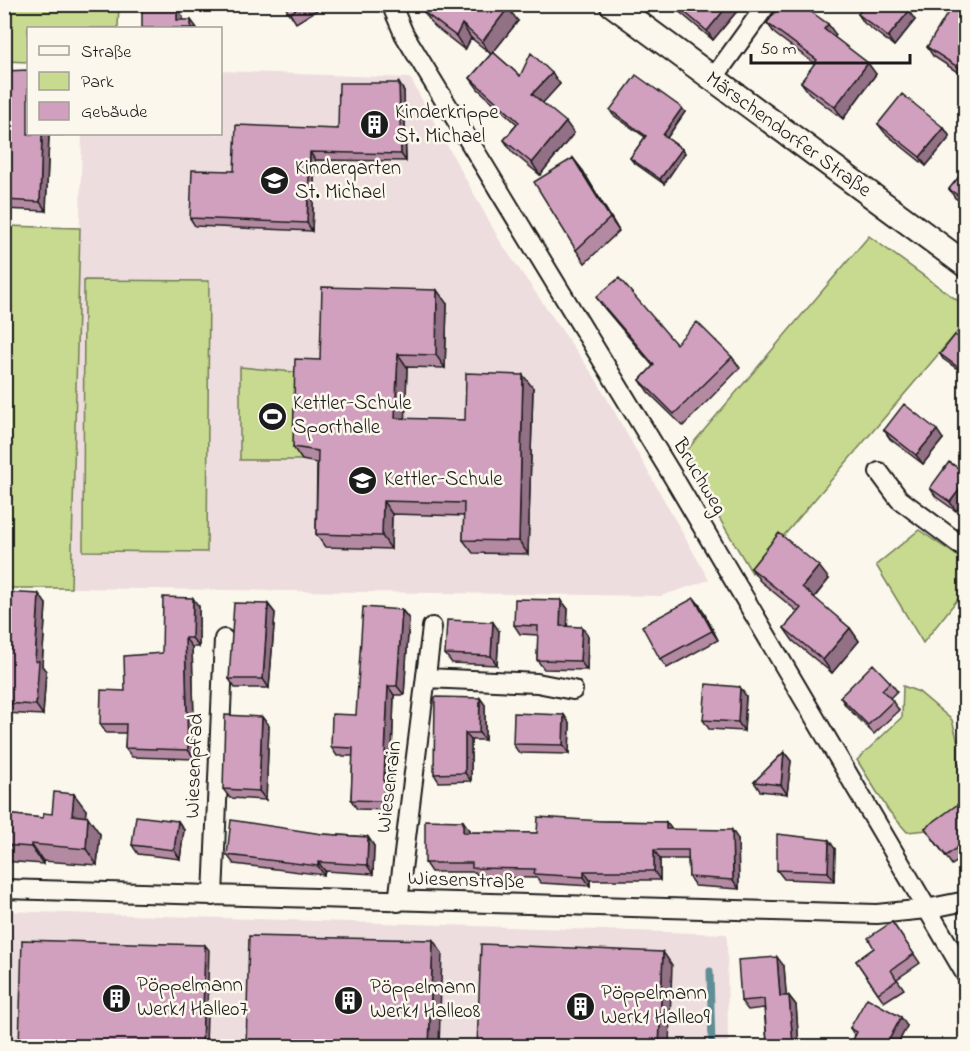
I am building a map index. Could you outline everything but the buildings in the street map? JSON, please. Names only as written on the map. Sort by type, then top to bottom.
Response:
[{"type":"street","name":"Bruchweg","points":[[391,4],[404,34],[672,475],[966,975]]},
{"type":"street","name":"Märschendorfer Straße","points":[[612,4],[712,80],[966,265]]},
{"type":"street","points":[[712,80],[767,4]]},
{"type":"street","points":[[879,472],[899,498],[966,549]]},
{"type":"street","name":"Wiesenrain","points":[[399,902],[432,627]]},
{"type":"street","name":"Wiesenpfad","points":[[213,896],[224,639]]},
{"type":"street","points":[[426,678],[537,683],[573,690]]},
{"type":"street","name":"Wiesenstraße","points":[[4,889],[877,914],[926,909],[966,901]]},
{"type":"shaded area","name":"Kettler-Schule","points":[[222,71],[410,78],[501,243],[596,379],[709,580],[661,596],[71,588],[82,135],[222,135]]},
{"type":"shaded area","points":[[5,911],[727,934],[728,1046],[5,1046]]},
{"type":"green space","points":[[4,5],[119,5],[118,27],[27,27],[27,62],[5,61]]},
{"type":"green space","points":[[5,226],[80,228],[71,588],[5,588]]},
{"type":"green space","points":[[869,236],[965,306],[965,323],[752,573],[682,456]]},
{"type":"green space","points":[[84,280],[209,281],[207,552],[83,551]]},
{"type":"green space","name":"Kettler-Schule Sporthalle","points":[[240,367],[305,373],[302,460],[240,460]]},
{"type":"green space","points":[[919,530],[966,562],[965,590],[923,643],[876,565]]},
{"type":"green space","points":[[903,686],[919,692],[952,720],[958,742],[958,762],[965,775],[962,800],[928,830],[907,832],[888,810],[857,760],[902,717]]},
{"type":"waterway","points":[[710,971],[712,1046]]},
{"type":"place","name":"Kinderkrippe St. Michael","points":[[374,125]]},
{"type":"place","name":"Kindergarten St. Michael","points":[[274,181]]},
{"type":"place","name":"Kettler-Schule Sporthalle","points":[[272,416]]},
{"type":"place","name":"Kettler-Schule","points":[[363,480]]},
{"type":"place","name":"Pöppelmann Werk1 Halle07","points":[[116,998]]},
{"type":"place","name":"Pöppelmann Werk1 Halle08","points":[[349,1000]]},
{"type":"place","name":"Pöppelmann Werk1 Halle09","points":[[580,1006]]}]
